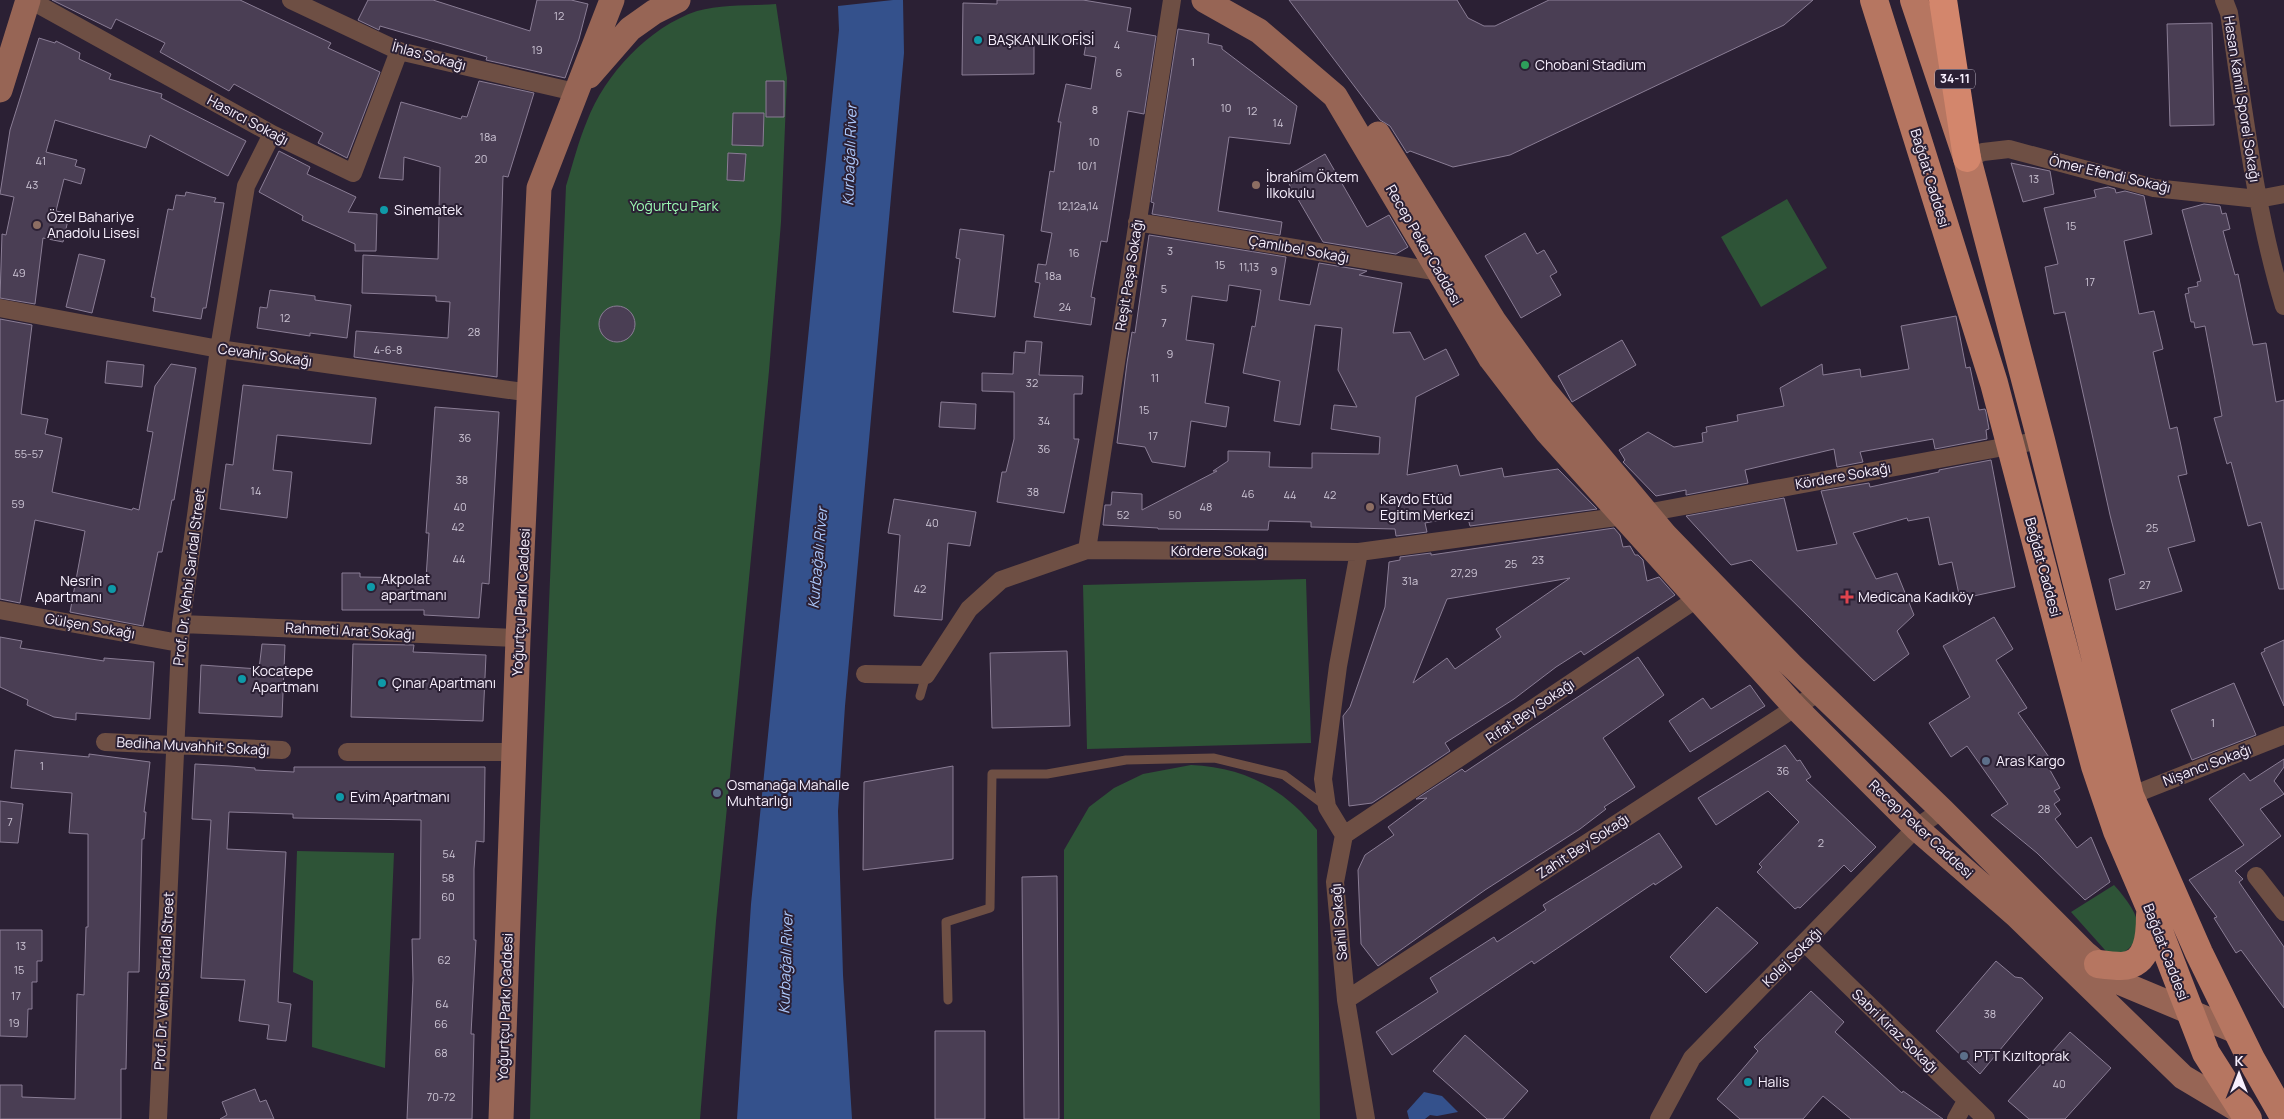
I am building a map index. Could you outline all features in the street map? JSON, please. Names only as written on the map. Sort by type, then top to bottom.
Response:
[{"type":"highway","name":"34-11","points":[[1943,0],[1966,158]]},
{"type":"main road","points":[[0,90],[29,0]]},
{"type":"main road","name":"Yoğurtçu Parkı Caddesi","points":[[501,1119],[518,638],[531,393],[539,188],[612,0]]},
{"type":"main road","name":"Yoğurtçu Parkı Caddesi","points":[[576,92],[630,29],[654,12],[678,0]]},
{"type":"main road","name":"Recep Peker Caddesi","points":[[1204,0],[1259,31],[1335,96],[1449,267]]},
{"type":"main road","name":"Recep Peker Caddesi","points":[[1239,0],[1304,48],[1357,100],[1449,267],[1491,359],[1547,432],[1634,514],[1707,592],[1819,692],[2098,964],[2121,983],[2238,1032]]},
{"type":"main road","name":"Bağdat Caddesi","points":[[1874,0],[1994,383],[2095,766],[2117,831],[2150,908],[2206,1053],[2246,1116]]},
{"type":"main road","name":"Bağdat Caddesi","points":[[1914,0],[1966,158],[2041,440],[2130,796],[2198,953],[2284,1117]]},
{"type":"main road","name":"Recep Peker Caddesi","points":[[1707,592],[1796,708],[1916,828],[2016,915],[2183,1077],[2246,1116]]},
{"type":"main road","points":[[2098,964],[2124,966],[2144,953],[2150,938],[2150,908]]},
{"type":"street","name":"Hasırcı Sokağı","points":[[29,0],[272,134],[354,173],[399,51]]},
{"type":"street","name":"İhlas Sokağı","points":[[291,0],[399,51],[576,92]]},
{"type":"street","name":"Reşit Paşa Sokağı","points":[[1087,550],[1172,0]]},
{"type":"street","name":"Hasan Kamil Sporel Sokağı","points":[[2224,0],[2229,13],[2258,199],[2275,276],[2284,306]]},
{"type":"street","name":"Prof. Dr. Vehbi Saridal Street","points":[[158,1119],[181,624],[219,349],[246,186],[272,134]]},
{"type":"street","name":"Ömer Efendi Sokağı","points":[[1966,158],[1983,152],[2009,149],[2154,188],[2258,199],[2284,194]]},
{"type":"street","name":"Çamlıbel Sokağı","points":[[1137,222],[1449,267]]},
{"type":"street","name":"Cevahir Sokağı","points":[[0,308],[219,349],[531,393]]},
{"type":"street","name":"Kördere Sokağı","points":[[926,675],[969,609],[1001,580],[1087,550],[1359,552],[1634,514],[2041,440]]},
{"type":"street","points":[[1344,835],[1327,807],[1323,780],[1338,666],[1359,552]]},
{"type":"street","name":"Rıfat Bey Sokağı","points":[[1344,835],[1707,592]]},
{"type":"street","name":"Gülşen Sokağı","points":[[0,610],[179,643]]},
{"type":"street","name":"Rahmeti Arat Sokağı","points":[[181,624],[518,638]]},
{"type":"street","points":[[865,674],[926,675]]},
{"type":"street","name":"Zahit Bey Sokağı","points":[[1346,1000],[1819,692]]},
{"type":"street","name":"Nişancı Sokağı","points":[[2130,796],[2284,735]]},
{"type":"street","name":"Bediha Muvahhit Sokağı","points":[[105,742],[282,750]]},
{"type":"street","points":[[347,752],[515,752]]},
{"type":"street","name":"Kolej Sokağı","points":[[1659,1119],[1692,1058],[1916,828],[1942,810]]},
{"type":"street","name":"Sahil Sokağı","points":[[1344,835],[1335,882],[1346,1000],[1366,1119]]},
{"type":"street","points":[[2256,876],[2284,912]]},
{"type":"street","name":"Sabri Kiraz Sokağı","points":[[1805,943],[1986,1119]]},
{"type":"street","points":[[1956,1119],[1966,1101]]},
{"type":"lane","points":[[920,696],[926,675]]},
{"type":"lane","points":[[948,1000],[946,922],[990,908],[992,774],[1047,774],[1126,760],[1214,758],[1284,775],[1327,807]]},
{"type":"green space","name":"Yoğurtçu Park","points":[[776,4],[787,78],[781,222],[769,371],[716,921],[700,1119],[530,1119],[535,949],[566,186],[581,137],[595,103],[617,70],[646,40],[679,18],[697,11],[726,6]]},
{"type":"green space","points":[[1787,199],[1827,268],[1761,307],[1721,237]]},
{"type":"green space","points":[[1306,579],[1311,743],[1087,749],[1083,585]]},
{"type":"green space","points":[[1191,765],[1229,770],[1262,783],[1291,803],[1317,830],[1320,1119],[1064,1119],[1064,850],[1089,807],[1114,788],[1143,774]]},
{"type":"green space","points":[[297,851],[394,853],[385,1068],[312,1047],[313,981],[293,972]]},
{"type":"green space","points":[[2114,885],[2130,905],[2135,915],[2138,933],[2134,942],[2126,951],[2113,959],[2071,912]]},
{"type":"water","name":"Kurbağalı River","points":[[903,0],[904,53],[845,706],[838,811],[843,975],[852,1119],[737,1119],[751,904],[839,30],[838,6]]},
{"type":"water","points":[[1424,1092],[1442,1096],[1458,1112],[1437,1116],[1430,1115],[1425,1119],[1409,1119],[1407,1111]]},
{"type":"building","points":[[52,0],[240,0],[331,43],[328,48],[380,72],[347,158],[318,143],[323,133],[234,84],[229,91],[160,52],[165,43],[116,19],[111,29]]},
{"type":"building","points":[[368,0],[433,0],[530,31],[537,0],[571,0],[588,4],[579,39],[565,78],[486,60],[487,57],[380,26],[379,30],[358,20]]},
{"type":"building","points":[[997,0],[1083,0],[1131,8],[1127,31],[1156,36],[1144,114],[1128,111],[1107,242],[1101,241],[1091,297],[1095,298],[1091,325],[1034,317],[1040,283],[1035,282],[1038,264],[1046,265],[1052,233],[1041,231],[1050,171],[1054,172],[1061,122],[1058,122],[1066,84],[1091,89],[1096,57],[1084,55],[1086,44],[1034,43],[1034,74],[962,75],[963,3],[997,4]]},
{"type":"building","name":"Chobani Stadium","points":[[1289,0],[1457,0],[1468,18],[1484,26],[1495,26],[1549,0],[1813,0],[1784,25],[1510,155],[1453,167],[1410,151],[1407,153],[1390,126],[1380,120]]},
{"type":"building","points":[[2212,23],[2214,125],[2170,126],[2167,24]]},
{"type":"building","points":[[1178,29],[1209,34],[1208,43],[1222,46],[1222,49],[1297,106],[1290,144],[1229,137],[1218,211],[1282,222],[1280,235],[1152,214],[1154,203],[1151,202]]},
{"type":"building","points":[[39,38],[55,43],[56,41],[80,53],[79,59],[111,74],[109,79],[162,94],[161,98],[246,141],[228,176],[150,135],[146,148],[55,120],[46,152],[77,160],[75,166],[85,169],[81,184],[64,179],[56,211],[61,212],[60,218],[68,220],[63,242],[43,238],[35,304],[0,298],[2,234],[6,235],[14,197],[0,194],[10,130]]},
{"type":"building","points":[[479,81],[534,93],[508,177],[503,176],[497,377],[354,357],[356,331],[448,338],[450,302],[436,301],[436,296],[362,293],[363,255],[438,259],[440,167],[404,157],[403,180],[379,178],[401,102],[461,119],[462,116],[467,117]]},
{"type":"building","points":[[766,81],[784,81],[784,117],[766,117]]},
{"type":"building","points":[[733,113],[764,113],[763,146],[732,145]]},
{"type":"building","points":[[279,151],[310,167],[307,174],[356,197],[348,212],[377,214],[376,251],[355,251],[355,244],[302,220],[303,216],[259,192]]},
{"type":"building","points":[[728,153],[746,154],[744,181],[727,180]]},
{"type":"building","points":[[1325,154],[1367,227],[1389,215],[1408,247],[1396,254],[1323,242],[1285,177]]},
{"type":"building","points":[[2011,163],[2050,171],[2054,194],[2023,202]]},
{"type":"building","points":[[2108,187],[2115,189],[2116,193],[2125,191],[2144,196],[2152,234],[2124,241],[2139,314],[2154,311],[2163,349],[2153,352],[2170,429],[2177,427],[2187,474],[2178,476],[2195,541],[2168,548],[2182,591],[2116,610],[2109,579],[2125,574],[2065,312],[2054,314],[2045,267],[2058,264],[2044,208],[2096,197],[2094,190]]},
{"type":"building","points":[[186,192],[216,198],[214,202],[224,203],[206,308],[203,308],[201,319],[153,311],[155,298],[151,297],[168,209],[173,210],[176,195],[185,196]]},
{"type":"building","points":[[2204,204],[2220,206],[2222,214],[2226,213],[2230,229],[2223,231],[2235,275],[2238,274],[2253,345],[2266,343],[2276,402],[2284,400],[2284,589],[2279,589],[2261,522],[2248,526],[2231,462],[2227,464],[2214,418],[2222,416],[2205,326],[2195,328],[2194,322],[2191,322],[2185,294],[2189,293],[2188,288],[2198,286],[2197,282],[2201,281],[2182,210]]},
{"type":"building","points":[[960,229],[1004,235],[995,317],[953,312],[960,259],[956,258]]},
{"type":"building","points":[[1525,233],[1537,254],[1544,250],[1557,272],[1550,276],[1561,295],[1521,318],[1485,256]]},
{"type":"building","points":[[1149,235],[1286,257],[1279,300],[1310,305],[1319,263],[1367,271],[1359,275],[1402,283],[1393,333],[1410,332],[1424,360],[1446,349],[1459,375],[1416,397],[1407,475],[1457,465],[1460,476],[1502,468],[1504,477],[1558,469],[1597,509],[1470,526],[1467,515],[1425,523],[1427,532],[1396,536],[1395,529],[1311,527],[1311,522],[1269,521],[1268,530],[1158,529],[1103,525],[1105,505],[1111,505],[1112,492],[1142,494],[1142,510],[1217,471],[1213,471],[1228,461],[1228,451],[1270,452],[1269,467],[1312,468],[1312,453],[1379,454],[1380,437],[1331,429],[1334,405],[1357,407],[1338,370],[1342,328],[1315,325],[1300,425],[1274,421],[1280,381],[1243,373],[1252,326],[1255,327],[1261,290],[1229,285],[1227,301],[1192,296],[1186,340],[1214,344],[1205,403],[1229,407],[1226,427],[1191,421],[1185,467],[1152,462],[1145,447],[1117,443],[1127,363],[1132,332],[1135,333]]},
{"type":"building","points":[[79,254],[105,260],[92,313],[66,307]]},
{"type":"building","points":[[270,290],[315,296],[315,300],[351,305],[347,338],[310,333],[310,336],[257,328],[260,307],[267,308]]},
{"type":"building","points":[[617,306],[624,307],[630,311],[634,317],[634,331],[630,337],[624,341],[617,342],[610,341],[604,337],[600,331],[599,324],[600,317],[604,311],[610,307]]},
{"type":"building","points":[[1956,316],[1966,368],[1970,367],[1979,410],[1985,409],[1986,412],[1989,429],[1986,430],[1987,439],[1935,449],[1933,439],[1860,452],[1863,462],[1837,467],[1834,449],[1745,470],[1748,483],[1686,495],[1686,490],[1656,496],[1623,462],[1625,460],[1619,450],[1648,432],[1674,447],[1703,442],[1702,433],[1707,432],[1706,427],[1738,421],[1737,415],[1784,406],[1780,388],[1822,364],[1823,375],[1860,369],[1861,377],[1909,369],[1901,326]]},
{"type":"building","points":[[0,319],[32,325],[21,414],[48,419],[45,434],[62,438],[52,492],[139,510],[153,432],[147,431],[155,386],[171,364],[196,368],[174,500],[172,500],[162,552],[158,552],[143,626],[70,612],[85,531],[35,520],[20,603],[0,599]]},
{"type":"building","points":[[1622,340],[1636,365],[1572,402],[1558,376]]},
{"type":"building","points":[[1026,341],[1042,342],[1039,375],[1083,376],[1082,394],[1074,394],[1074,439],[1079,439],[1064,513],[997,502],[1002,472],[1006,472],[1014,439],[1014,392],[982,391],[982,373],[1013,374],[1014,352],[1025,353]]},
{"type":"building","points":[[107,361],[144,365],[142,387],[105,383]]},
{"type":"building","points":[[243,385],[376,398],[371,444],[277,435],[273,470],[292,472],[287,518],[220,509],[226,464],[233,465]]},
{"type":"building","points":[[941,402],[976,404],[975,429],[939,427]]},
{"type":"building","points":[[435,407],[499,412],[489,584],[482,583],[479,618],[424,615],[424,610],[342,610],[342,573],[360,573],[360,577],[426,578],[429,533],[426,533]]},
{"type":"building","points":[[1991,460],[2015,587],[1960,599],[1952,562],[1939,565],[1929,517],[1908,521],[1907,518],[1853,533],[1876,579],[1897,573],[1914,615],[1897,631],[1909,654],[1874,681],[1751,560],[1731,565],[1686,516],[1784,498],[1797,551],[1837,544],[1821,491],[1869,483],[1870,487],[1939,472],[1939,470]]},
{"type":"building","points":[[894,499],[976,512],[970,546],[948,543],[942,620],[894,616],[900,535],[888,533]]},
{"type":"building","points":[[1614,528],[1620,535],[1623,547],[1630,546],[1635,555],[1638,555],[1643,560],[1647,581],[1659,577],[1675,595],[1584,655],[1581,651],[1556,667],[1514,699],[1445,743],[1450,751],[1372,803],[1349,806],[1343,716],[1350,707],[1385,607],[1389,562],[1400,560],[1400,557],[1431,553],[1431,555]],"holes":[[[1570,578],[1496,629],[1501,637],[1455,669],[1447,658],[1413,683],[1447,599]]]},
{"type":"building","points":[[1994,617],[2013,649],[1996,660],[2027,708],[2018,713],[2051,760],[2046,763],[2060,788],[2054,791],[2060,800],[2054,804],[2061,814],[2055,819],[2077,848],[2091,837],[2110,882],[2085,900],[2037,853],[1991,815],[2008,804],[1967,746],[1951,757],[1929,723],[1970,697],[1943,646]]},
{"type":"building","points":[[0,637],[22,641],[20,648],[104,661],[104,658],[154,662],[150,719],[76,713],[76,720],[54,717],[27,705],[28,700],[0,687]]},
{"type":"building","points":[[2284,640],[2284,706],[2261,653],[2265,651],[2264,649]]},
{"type":"building","name":"Kocatepe Apartmanı","points":[[262,644],[285,645],[282,717],[199,713],[201,665],[259,669]]},
{"type":"building","points":[[353,644],[414,645],[413,652],[486,655],[483,721],[351,717]]},
{"type":"building","points":[[1067,651],[1070,726],[992,728],[990,653]]},
{"type":"building","points":[[1638,657],[1664,695],[1603,738],[1635,787],[1604,807],[1606,809],[1580,829],[1485,890],[1378,966],[1361,944],[1358,870],[1365,855],[1394,835],[1388,827],[1427,798],[1416,799],[1462,769],[1465,772]]},
{"type":"building","points":[[2234,683],[2256,735],[2192,760],[2171,710]]},
{"type":"building","points":[[1750,685],[1765,706],[1690,752],[1669,721],[1703,698],[1711,709]]},
{"type":"building","points":[[1785,745],[1797,761],[1800,760],[1811,777],[1806,780],[1876,847],[1851,872],[1844,865],[1800,908],[1795,909],[1757,872],[1762,867],[1759,864],[1799,822],[1768,791],[1716,825],[1698,798]]},
{"type":"building","points":[[15,750],[89,757],[89,754],[150,762],[144,812],[146,812],[144,839],[142,839],[139,972],[128,972],[126,1069],[121,1069],[121,1119],[0,1119],[0,1085],[22,1085],[22,1097],[75,1099],[77,994],[84,995],[86,927],[88,927],[88,834],[69,833],[72,793],[11,788]]},
{"type":"building","points":[[2284,759],[2284,767],[2274,781],[2284,794],[2260,809],[2281,836],[2235,871],[2243,879],[2239,882],[2284,947],[2284,1008],[2241,950],[2236,953],[2214,918],[2217,917],[2189,880],[2244,845],[2209,799],[2244,773],[2250,781]]},
{"type":"building","points":[[195,764],[294,772],[294,767],[485,767],[484,842],[476,841],[474,869],[474,940],[476,940],[471,1034],[474,1034],[472,1119],[407,1119],[413,980],[412,939],[420,939],[421,820],[293,818],[293,814],[229,812],[227,849],[286,852],[278,1002],[291,1004],[286,1041],[267,1039],[269,1025],[239,1021],[245,980],[201,978],[211,820],[192,819]]},
{"type":"building","points":[[953,766],[953,859],[863,870],[864,782]]},
{"type":"building","points":[[0,801],[23,804],[18,843],[0,842]]},
{"type":"building","points":[[1659,833],[1682,867],[1655,885],[1654,883],[1534,964],[1532,961],[1392,1055],[1376,1032],[1438,992],[1430,978],[1494,937],[1497,942],[1546,910],[1543,905]]},
{"type":"building","points":[[1057,876],[1059,1119],[1024,1119],[1022,877]]},
{"type":"building","points":[[1717,907],[1758,943],[1706,993],[1670,957]]},
{"type":"building","points":[[0,930],[42,930],[42,961],[37,961],[37,982],[32,982],[32,1009],[28,1009],[27,1037],[0,1036]]},
{"type":"building","points":[[1996,961],[2015,977],[2022,978],[2043,998],[1980,1074],[1936,1031]]},
{"type":"building","points":[[1811,991],[1844,1022],[1835,1032],[1902,1093],[1903,1091],[1943,1119],[1851,1119],[1823,1096],[1803,1119],[1740,1119],[1717,1099],[1758,1051],[1754,1047]]},
{"type":"building","points":[[935,1031],[985,1031],[985,1119],[935,1119]]},
{"type":"building","points":[[2070,1032],[2111,1068],[2065,1119],[2029,1119],[2008,1101]]},
{"type":"building","points":[[1465,1035],[1528,1091],[1503,1119],[1487,1119],[1433,1071]]},
{"type":"building","points":[[255,1089],[260,1102],[266,1100],[274,1119],[220,1119],[227,1115],[222,1102]]},
{"type":"place","name":"BAŞKANLIK OFİSİ","points":[[978,40]]},
{"type":"place","name":"Chobani Stadium","points":[[1525,65]]},
{"type":"place","name":"İbrahim Öktem İlkokulu","points":[[1256,185]]},
{"type":"place","name":"Sinematek","points":[[384,210]]},
{"type":"place","name":"Özel Bahariye Anadolu Lisesi","points":[[37,225]]},
{"type":"place","name":"Kaydo Etüd Egitim Merkezi","points":[[1370,507]]},
{"type":"place","name":"Akpolat apartmanı","points":[[371,587]]},
{"type":"place","name":"Nesrin Apartmanı","points":[[112,589]]},
{"type":"place","name":"Medicana Kadıköy","points":[[1847,597]]},
{"type":"place","name":"Kocatepe Apartmanı","points":[[242,679]]},
{"type":"place","name":"Çınar Apartmanı","points":[[382,683]]},
{"type":"place","name":"Aras Kargo","points":[[1986,761]]},
{"type":"place","name":"Osmanağa Mahalle Muhtarlığı","points":[[717,793]]},
{"type":"place","name":"Evim Apartmanı","points":[[340,797]]},
{"type":"place","name":"PTT Kızıltoprak","points":[[1964,1056]]},
{"type":"place","name":"Halis","points":[[1748,1082]]}]
